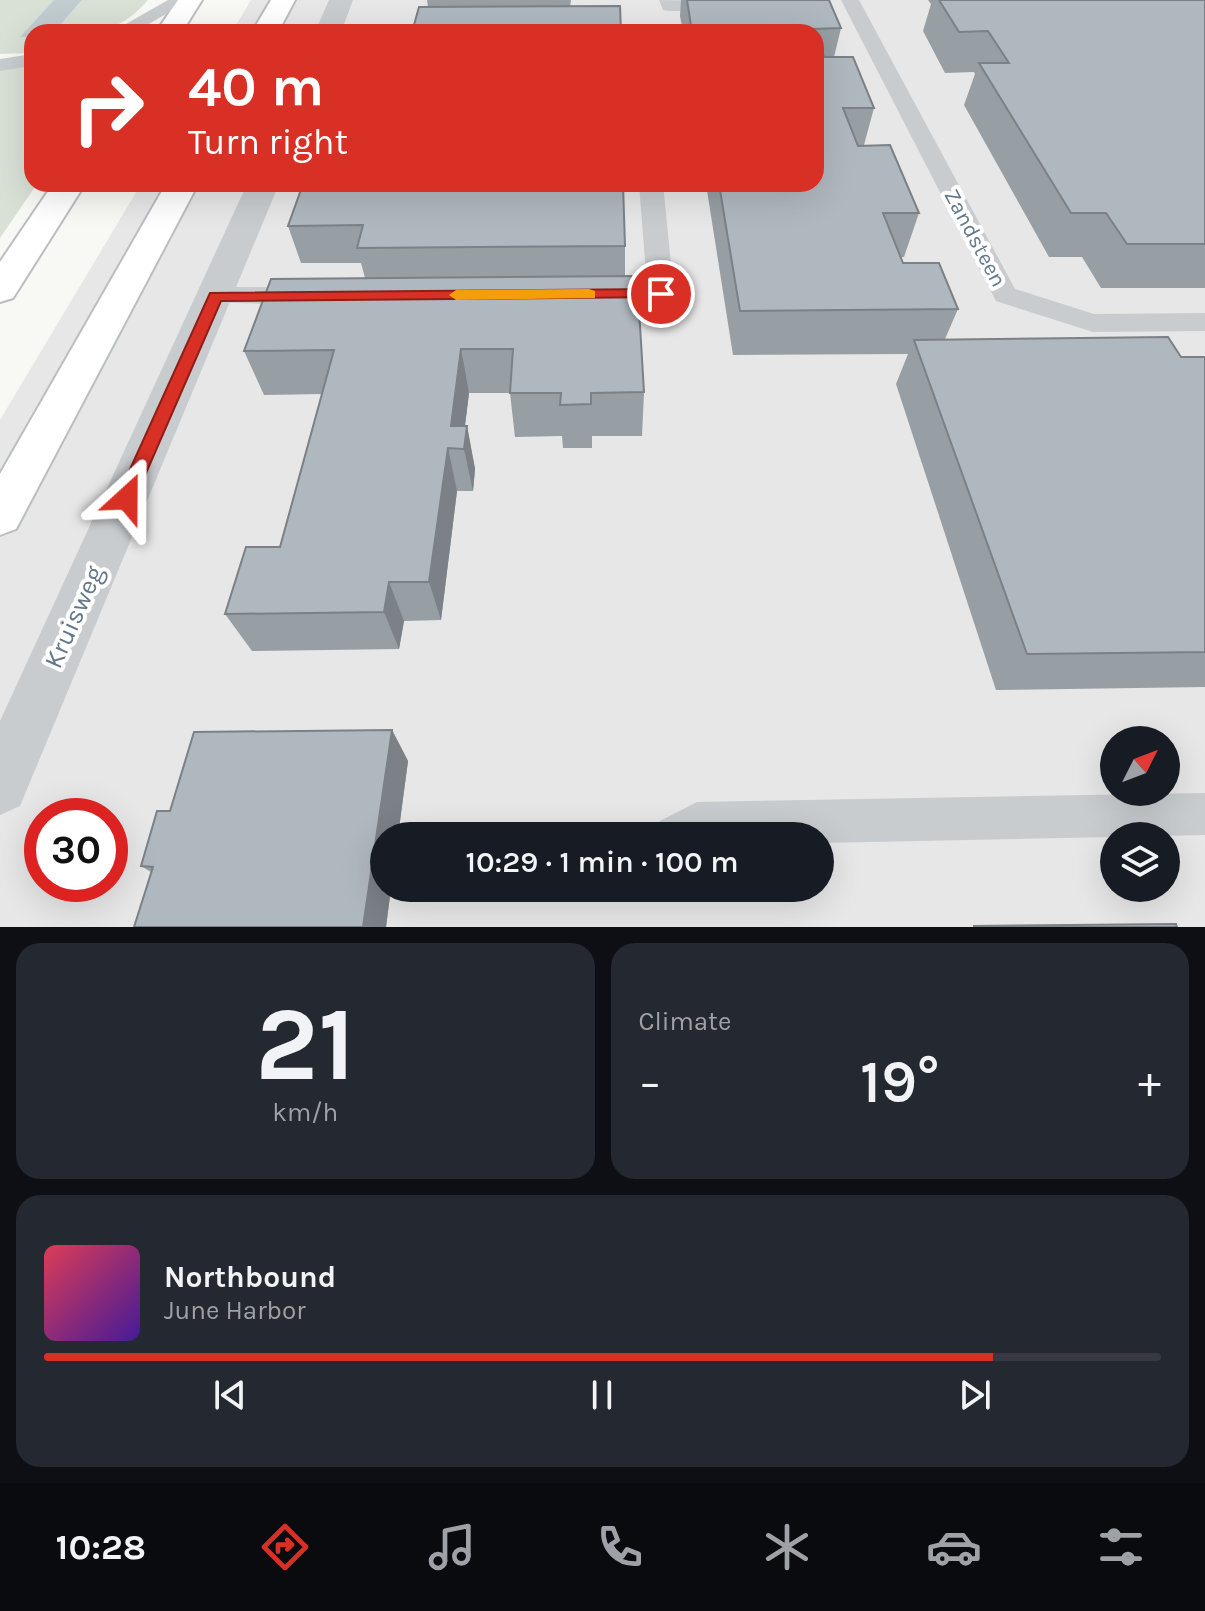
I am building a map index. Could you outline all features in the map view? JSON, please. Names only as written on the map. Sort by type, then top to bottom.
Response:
[{"type":"highway","points":[[174,24],[190,0]]},
{"type":"highway","points":[[270,24],[283,0]]},
{"type":"highway","points":[[0,290],[64,192]]},
{"type":"highway","points":[[0,516],[178,192]]},
{"type":"street","points":[[331,24],[341,0]]},
{"type":"street","name":"Kruisweg","points":[[0,786],[260,192]]},
{"type":"lane","points":[[136,24],[181,0]]},
{"type":"lane","points":[[668,0],[669,6],[745,6]]},
{"type":"lane","name":"Zandsteen","points":[[847,4],[1005,295],[1093,323],[1205,322]]},
{"type":"lane","points":[[0,65],[24,61]]},
{"type":"lane","points":[[621,193],[627,192]]},
{"type":"lane","points":[[565,294],[661,294],[652,192]]},
{"type":"lane","points":[[215,296],[327,296]]},
{"type":"lane","points":[[799,822],[1205,814]]},
{"type":"shaded area","points":[[0,0],[54,0],[32,24],[24,24],[21,36],[24,36],[24,53],[0,54]]},
{"type":"shaded area","points":[[54,0],[82,0],[61,24],[32,24]]},
{"type":"shaded area","points":[[82,0],[148,0],[118,24],[61,24]]},
{"type":"shaded area","points":[[251,0],[1205,0],[1205,927],[0,927],[0,420],[136,192],[824,192],[824,24],[237,24]]},
{"type":"shaded area","points":[[24,67],[24,192],[32,192],[0,238],[0,70]]},
{"type":"building","points":[[687,0],[829,0],[841,28],[824,29],[824,24],[691,24]]},
{"type":"building","points":[[939,0],[1205,0],[1205,244],[1127,244],[1106,213],[1071,213],[979,63],[1009,63],[988,31],[959,32]]},
{"type":"building","points":[[620,6],[621,24],[414,24],[419,7]]},
{"type":"building","points":[[824,57],[853,57],[874,108],[843,108],[858,146],[890,145],[919,213],[883,213],[903,263],[939,263],[958,309],[740,311],[720,192],[824,192]]},
{"type":"building","points":[[300,192],[623,192],[625,246],[357,248],[363,225],[288,226]]},
{"type":"building","points":[[637,276],[644,392],[591,393],[591,404],[560,405],[561,393],[510,393],[513,349],[461,349],[451,426],[467,426],[464,449],[448,448],[429,582],[389,582],[384,612],[225,614],[246,547],[280,547],[334,350],[244,351],[271,279]]},
{"type":"building","points":[[1168,337],[1181,357],[1205,357],[1205,652],[1027,654],[914,340]]},
{"type":"building","points":[[392,730],[378,822],[370,822],[370,879],[363,927],[134,927],[153,867],[141,866],[157,811],[170,811],[194,732]]},
{"type":"building","points":[[1176,924],[1177,927],[973,926]]},
{"type":"slow traffic","points":[[456,295],[589,294]]},
{"type":"route","points":[[127,498],[215,296],[661,294]]}]
